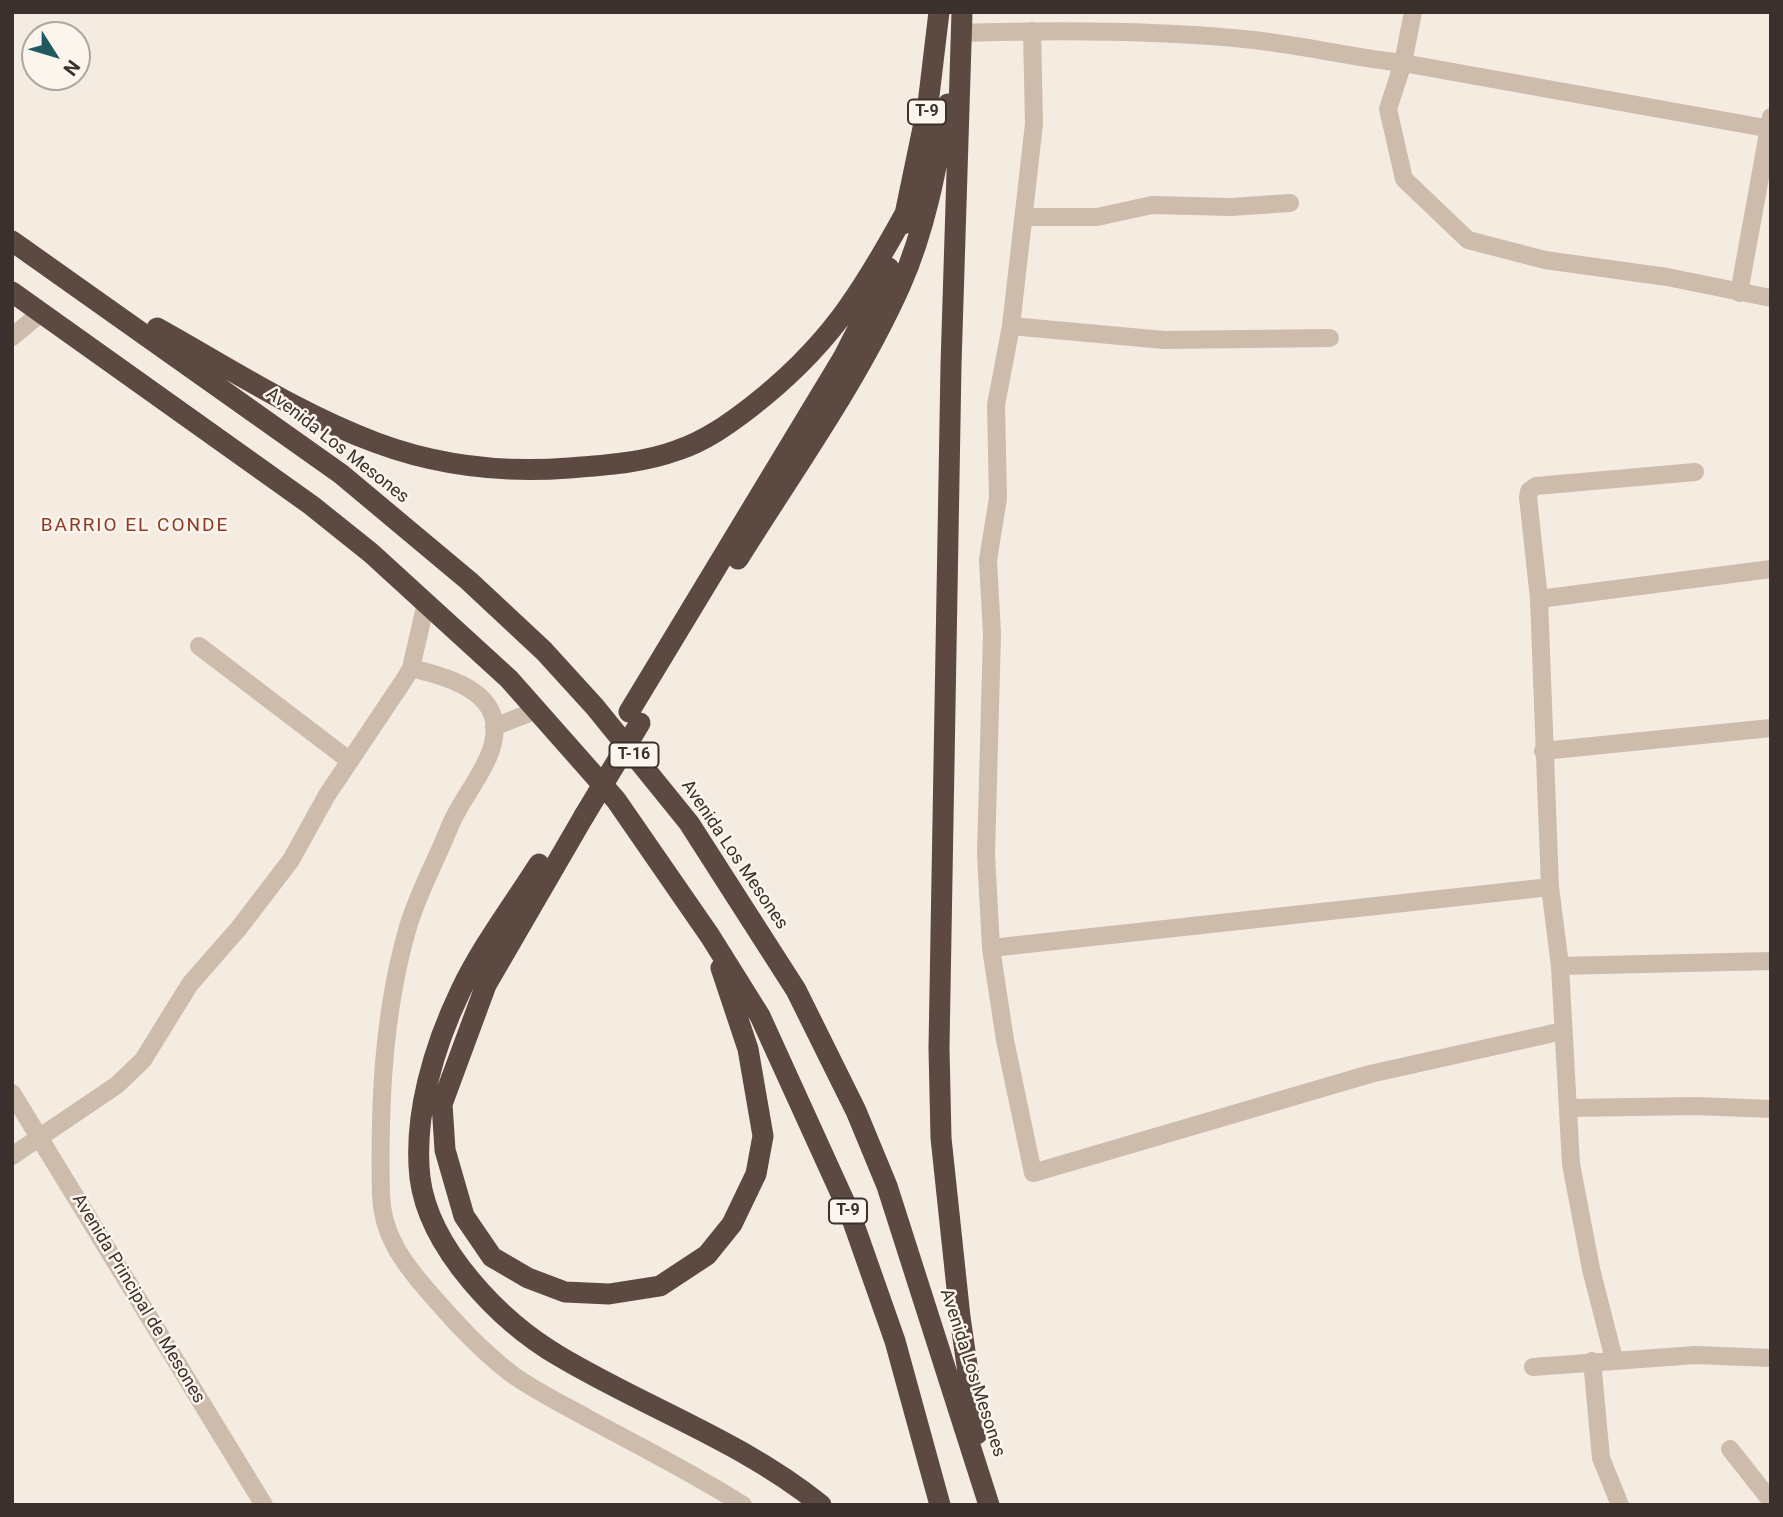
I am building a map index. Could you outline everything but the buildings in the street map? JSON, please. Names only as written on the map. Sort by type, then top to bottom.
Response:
[{"type":"highway","name":"T-9","points":[[907,210],[928,104],[939,12]]},
{"type":"highway","points":[[634,718],[873,339],[902,283],[921,230],[961,23]]},
{"type":"highway","points":[[961,23],[950,379],[939,1061],[941,1138],[947,1206],[981,1478]]},
{"type":"highway","points":[[60,275],[286,401],[377,443],[470,467],[531,470],[583,467],[620,464],[680,450],[729,424],[796,369],[831,333],[868,280],[907,210]]},
{"type":"highway","points":[[710,936],[748,1049],[763,1136],[756,1174],[732,1224],[707,1255],[660,1286],[609,1294],[565,1292],[528,1278],[492,1257],[464,1216],[445,1150],[442,1104],[486,985],[579,811],[843,358],[894,257],[907,210]]},
{"type":"highway","name":"Avenida Los Mesones","points":[[12,241],[341,474],[469,580],[544,651],[595,707],[689,823],[796,990],[856,1111],[891,1199],[989,1505]]},
{"type":"highway","name":"T-16","points":[[12,292],[311,505],[426,603],[509,679],[616,800],[710,936]]},
{"type":"highway","points":[[579,811],[461,990],[439,1052],[420,1112],[421,1180],[438,1230],[463,1271],[503,1317],[558,1355],[789,1479],[821,1505]]},
{"type":"highway","name":"T-9","points":[[710,936],[760,1016],[851,1216],[895,1342],[940,1505]]},
{"type":"street","points":[[1413,12],[1403,63],[1388,109],[1404,179],[1468,240],[1545,260],[1667,277],[1771,298]]},
{"type":"street","points":[[961,23],[1032,30],[1102,21],[1247,39],[1770,125],[1739,293]]},
{"type":"street","points":[[1032,30],[1034,124],[1011,326],[996,405],[999,498],[988,560],[992,634],[986,854],[991,948],[1005,1040],[1033,1173],[1370,1074],[1563,1031]]},
{"type":"street","points":[[1025,217],[1097,217],[1152,205],[1231,207],[1290,203]]},
{"type":"street","points":[[12,337],[42,312]]},
{"type":"street","points":[[1011,326],[1164,340],[1330,338]]},
{"type":"street","points":[[1614,1359],[1591,1269],[1571,1164],[1560,965],[1550,887],[1539,599],[1529,491],[1536,486],[1695,472]]},
{"type":"street","points":[[1539,599],[1771,569]]},
{"type":"street","points":[[12,1156],[117,1085],[143,1060],[190,984],[239,928],[291,860],[350,761],[411,668],[426,603]]},
{"type":"street","points":[[199,646],[350,761]]},
{"type":"street","points":[[411,668],[448,680],[480,696],[491,709],[494,727],[486,760],[461,803],[436,865],[416,903],[397,972],[383,1088],[381,1194],[385,1224],[402,1259],[426,1289],[471,1339],[513,1375],[743,1505]]},
{"type":"street","points":[[494,727],[537,709]]},
{"type":"street","points":[[1543,751],[1771,728]]},
{"type":"street","points":[[991,948],[1550,887]]},
{"type":"street","points":[[1560,965],[1771,961]]},
{"type":"street","name":"Avenida Principal de Mesones","points":[[12,1093],[264,1505]]},
{"type":"street","points":[[1568,1108],[1697,1106],[1771,1109]]},
{"type":"street","points":[[1533,1367],[1695,1355],[1771,1358]]},
{"type":"street","points":[[1592,1361],[1601,1458],[1620,1505]]},
{"type":"street","points":[[1730,1449],[1771,1501]]},
{"type":"district","name":"BARRIO EL CONDE","points":[[135,526]]}]
